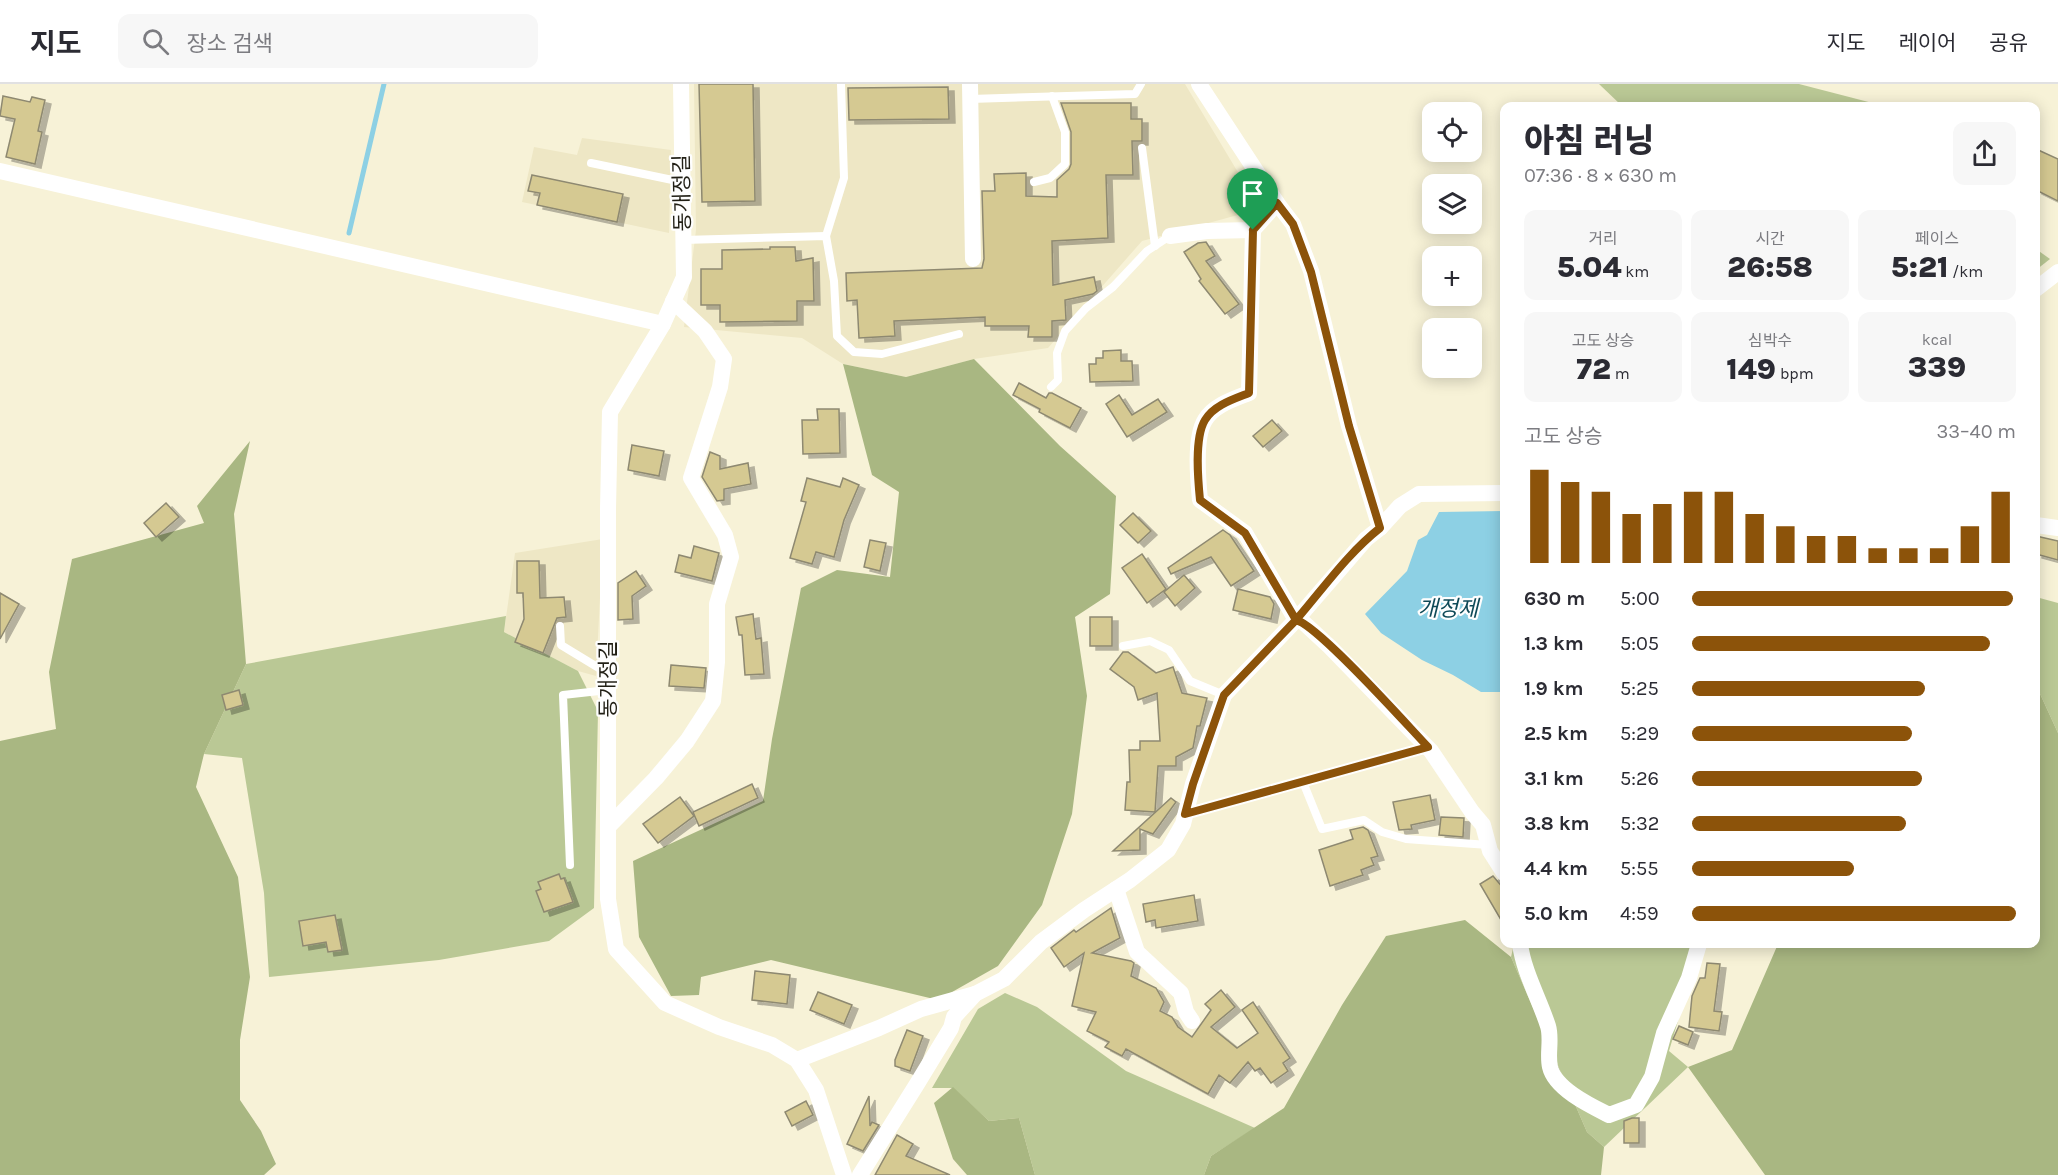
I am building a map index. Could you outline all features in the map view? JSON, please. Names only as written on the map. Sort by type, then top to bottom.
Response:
[{"type":"street","name":"동개정길","points":[[681,84],[684,277],[663,324],[610,412],[608,899],[616,949],[666,1003],[719,1027],[772,1045],[797,1059],[816,1090],[844,1175]]},
{"type":"street","points":[[1199,84],[1293,224],[1311,272],[1349,426],[1380,528]]},
{"type":"street","points":[[970,92],[973,259]]},
{"type":"street","points":[[0,171],[663,324]]},
{"type":"street","points":[[1277,203],[1253,230],[1249,393],[1221,405],[1205,419],[1200,433],[1198,482],[1200,500],[1245,533],[1296,620],[1303,622],[1330,647],[1428,747],[1483,825],[1488,845],[1500,866]]},
{"type":"street","points":[[1170,236],[1207,231],[1253,230]]},
{"type":"street","points":[[2040,286],[2058,272]]},
{"type":"street","points":[[608,827],[657,778],[687,741],[713,701],[717,662],[717,604],[731,557],[725,535],[692,478],[720,387],[724,359],[705,331],[673,301]]},
{"type":"street","points":[[797,1059],[879,1028],[921,1009],[975,994],[1005,979],[1041,942],[1168,850],[1183,824],[1193,784],[1224,695],[1296,620],[1366,539],[1380,528],[1400,506],[1419,494],[1500,493]]},
{"type":"street","points":[[2040,526],[2058,528]]},
{"type":"street","points":[[1116,889],[1137,952],[1181,993],[1185,1012],[1192,1021]]},
{"type":"street","points":[[1521,948],[1526,972],[1549,1028],[1550,1069],[1562,1087],[1609,1115],[1636,1105],[1652,1077],[1664,1033],[1689,978],[1698,948]]},
{"type":"street","points":[[860,1175],[951,1028],[954,1017],[975,994]]},
{"type":"lane","points":[[841,84],[844,178],[826,236],[834,282],[837,336],[854,352],[882,354],[959,334]]},
{"type":"lane","points":[[970,92],[1052,96],[1135,94],[1141,84]]},
{"type":"lane","points":[[1034,183],[1050,178],[1065,164],[1065,132],[1052,96]]},
{"type":"lane","points":[[1142,148],[1155,246]]},
{"type":"lane","points":[[591,163],[682,182]]},
{"type":"lane","points":[[683,240],[826,236]]},
{"type":"lane","points":[[1050,387],[1058,380],[1057,354],[1065,331],[1147,251],[1170,236]]},
{"type":"lane","points":[[560,626],[561,645],[608,682]]},
{"type":"lane","points":[[1122,646],[1150,641],[1168,650],[1190,681],[1224,695]]},
{"type":"lane","points":[[570,865],[563,695],[608,682]]},
{"type":"lane","points":[[1185,814],[1428,747]]},
{"type":"lane","points":[[1303,782],[1322,830],[1364,820],[1382,832],[1406,839],[1488,845]]},
{"type":"shaded area","points":[[694,84],[1185,84],[1260,209],[1142,241],[1048,348],[974,359],[906,377],[843,364],[802,338],[684,327],[696,230]]},
{"type":"shaded area","points":[[582,138],[671,150],[669,233],[522,202],[534,147],[577,155]]},
{"type":"shaded area","points":[[603,539],[596,676],[578,671],[504,632],[515,553]]},
{"type":"green space","points":[[1599,84],[1799,84],[1869,102],[1618,102]]},
{"type":"green space","points":[[2040,252],[2050,259],[2040,267]]},
{"type":"green space","points":[[974,359],[1060,446],[1116,496],[1110,594],[1075,617],[1087,696],[1072,814],[1042,905],[998,966],[938,1000],[771,960],[701,977],[699,995],[671,996],[639,937],[633,861],[763,801],[772,739],[801,588],[837,570],[890,577],[899,492],[872,475],[843,364],[906,377]]},
{"type":"green space","points":[[250,441],[234,514],[246,664],[204,754],[196,787],[238,877],[250,977],[240,1040],[240,1100],[261,1131],[276,1164],[264,1175],[0,1175],[0,741],[56,729],[49,672],[72,559],[204,523],[197,506]]},
{"type":"green space","points":[[2040,598],[2058,603],[2058,733],[2040,694]]},
{"type":"green space","points":[[506,616],[504,632],[578,671],[598,711],[594,908],[549,941],[439,960],[269,977],[264,893],[242,758],[204,754],[246,664]]},
{"type":"green space","points":[[2040,694],[2058,733],[2058,1175],[1765,1175],[1688,1067],[1732,1050],[1776,948],[2040,948]]},
{"type":"green space","points":[[1465,920],[1511,957],[1587,1132],[1604,1147],[1601,1175],[1204,1175],[1211,1156],[1284,1108],[1342,1005],[1386,936]]},
{"type":"green space","points":[[1513,948],[1700,948],[1669,1051],[1688,1067],[1604,1147],[1587,1132],[1511,957]]},
{"type":"green space","points":[[1005,993],[1037,1007],[1126,1071],[1255,1128],[1211,1156],[1204,1175],[1035,1175],[1019,1118],[989,1121],[953,1088],[932,1088],[978,1009]]},
{"type":"green space","points":[[953,1087],[989,1121],[1019,1118],[1035,1175],[967,1175],[953,1159],[934,1103]]},
{"type":"water","name":"개정제","points":[[1500,511],[1500,692],[1481,692],[1422,660],[1381,633],[1365,614],[1407,571],[1418,540],[1427,535],[1439,512]]},
{"type":"building","points":[[699,84],[753,84],[755,201],[702,202]]},
{"type":"building","points":[[948,87],[949,119],[849,120],[848,88]]},
{"type":"building","points":[[3,96],[30,102],[32,97],[45,100],[38,131],[42,132],[35,164],[6,157],[15,119],[0,116]]},
{"type":"building","points":[[1061,103],[1131,103],[1131,119],[1142,119],[1142,141],[1132,141],[1133,175],[1106,175],[1108,238],[1052,241],[1053,285],[1094,277],[1097,291],[1093,294],[1065,300],[1066,320],[1052,321],[1052,337],[1028,337],[1029,326],[985,326],[985,317],[894,321],[895,336],[859,338],[857,300],[847,301],[846,273],[982,268],[984,259],[982,191],[995,191],[994,174],[1026,173],[1026,196],[1057,197],[1057,180],[1071,164],[1071,132]]},
{"type":"building","points":[[2040,151],[2058,159],[2058,201],[2040,192]]},
{"type":"building","points":[[532,175],[623,194],[617,222],[537,205],[540,193],[528,191]]},
{"type":"building","points":[[1206,242],[1215,256],[1206,261],[1239,304],[1225,314],[1199,281],[1201,279],[1184,252],[1198,243]]},
{"type":"building","points":[[770,247],[795,247],[796,261],[813,258],[814,301],[797,301],[797,321],[720,322],[720,305],[701,305],[701,269],[722,269],[722,250],[770,249]]},
{"type":"building","points":[[1121,350],[1121,361],[1132,361],[1133,381],[1090,382],[1089,364],[1096,364],[1096,358],[1103,358],[1103,351]]},
{"type":"building","points":[[1019,383],[1046,398],[1049,393],[1052,393],[1081,408],[1070,428],[1013,395]]},
{"type":"building","points":[[1119,395],[1132,415],[1158,399],[1167,412],[1127,437],[1106,404]]},
{"type":"building","points":[[817,409],[839,409],[840,453],[803,454],[802,420],[818,420]]},
{"type":"building","points":[[1272,420],[1282,431],[1263,447],[1253,436]]},
{"type":"building","points":[[632,445],[664,451],[659,476],[628,470]]},
{"type":"building","points":[[710,452],[720,456],[720,469],[748,463],[751,484],[724,489],[724,500],[717,501],[702,477]]},
{"type":"building","points":[[807,478],[840,487],[843,478],[859,485],[844,520],[834,557],[816,552],[812,564],[790,558],[806,502],[801,501]]},
{"type":"building","points":[[166,503],[179,517],[156,537],[144,523]]},
{"type":"building","points":[[1133,513],[1151,531],[1138,543],[1120,525]]},
{"type":"building","points":[[1223,530],[1230,535],[1254,571],[1231,586],[1211,557],[1171,574],[1168,568]]},
{"type":"building","points":[[2040,537],[2058,541],[2058,560],[2040,555]]},
{"type":"building","points":[[870,540],[886,543],[880,571],[864,567]]},
{"type":"building","points":[[694,546],[719,553],[712,581],[675,572],[679,555],[691,558]]},
{"type":"building","points":[[1142,554],[1166,589],[1147,603],[1122,568]]},
{"type":"building","points":[[517,561],[539,561],[540,598],[564,597],[566,617],[557,618],[543,653],[515,642],[524,619],[523,593],[517,593]]},
{"type":"building","points":[[636,571],[646,586],[632,596],[633,619],[618,620],[618,583]]},
{"type":"building","points":[[1184,575],[1195,588],[1175,606],[1164,592]]},
{"type":"building","points":[[1238,589],[1270,597],[1274,604],[1271,619],[1233,610]]},
{"type":"building","points":[[0,593],[19,604],[0,639]]},
{"type":"building","points":[[753,614],[756,639],[761,638],[764,674],[745,675],[742,635],[739,635],[736,617]]},
{"type":"building","points":[[1090,617],[1112,617],[1112,646],[1090,646]]},
{"type":"building","points":[[1123,652],[1128,652],[1156,673],[1173,667],[1182,693],[1207,698],[1200,726],[1197,726],[1193,748],[1176,757],[1176,766],[1158,766],[1155,812],[1125,810],[1127,782],[1130,782],[1129,750],[1140,750],[1140,741],[1160,741],[1157,693],[1138,700],[1134,687],[1110,669]]},
{"type":"building","points":[[671,665],[706,668],[704,688],[669,686]]},
{"type":"building","points":[[239,690],[243,705],[226,710],[222,695]]},
{"type":"building","points":[[752,784],[758,798],[699,826],[693,812]]},
{"type":"building","points":[[1430,795],[1435,820],[1411,825],[1412,829],[1399,830],[1393,802]]},
{"type":"building","points":[[680,797],[694,816],[658,843],[643,824]]},
{"type":"building","points":[[1171,798],[1176,802],[1153,834],[1140,829],[1140,850],[1113,851]]},
{"type":"building","points":[[1441,817],[1464,818],[1463,837],[1439,835]]},
{"type":"building","points":[[1363,827],[1368,830],[1378,856],[1371,858],[1374,865],[1361,870],[1363,875],[1330,886],[1319,850],[1353,839],[1350,830]]},
{"type":"building","points":[[559,874],[561,879],[564,878],[573,902],[544,912],[536,891],[541,889],[538,882]]},
{"type":"building","points":[[1493,876],[1500,884],[1500,918],[1480,884]]},
{"type":"building","points":[[1194,895],[1198,921],[1156,928],[1155,920],[1146,922],[1143,904]]},
{"type":"building","points":[[1111,908],[1120,938],[1092,953],[1134,963],[1131,976],[1156,988],[1164,1002],[1160,1011],[1172,1017],[1178,1027],[1192,1037],[1211,1010],[1205,1004],[1221,990],[1235,1007],[1211,1027],[1237,1048],[1258,1033],[1242,1010],[1253,1002],[1290,1058],[1283,1063],[1288,1071],[1271,1083],[1260,1068],[1255,1071],[1248,1062],[1230,1083],[1219,1075],[1208,1094],[1126,1049],[1122,1056],[1105,1047],[1109,1042],[1087,1031],[1096,1012],[1072,1006],[1084,953],[1064,967],[1051,948],[1074,930],[1076,932]]},
{"type":"building","points":[[335,915],[342,950],[328,952],[326,942],[303,946],[299,921]]},
{"type":"building","points":[[1707,963],[1720,964],[1714,1011],[1722,1012],[1719,1031],[1689,1027],[1692,996],[1700,978],[1705,978]]},
{"type":"building","points":[[755,971],[790,975],[787,1004],[752,1000]]},
{"type":"building","points":[[818,992],[852,1005],[844,1024],[810,1010]]},
{"type":"building","points":[[1679,1026],[1693,1032],[1688,1045],[1673,1039]]},
{"type":"building","points":[[907,1030],[923,1036],[910,1071],[895,1066],[895,1060]]},
{"type":"building","points":[[869,1096],[870,1126],[872,1122],[879,1125],[863,1151],[847,1144]]},
{"type":"building","points":[[806,1101],[813,1115],[792,1126],[785,1112]]},
{"type":"building","points":[[1639,1118],[1639,1143],[1624,1143],[1624,1121]]},
{"type":"building","points":[[897,1135],[913,1144],[906,1156],[950,1175],[875,1175]]},
{"type":"waterway","points":[[349,233],[384,84]]},
{"type":"route","points":[[1253,230],[1249,393],[1221,405],[1205,419],[1200,433],[1198,482],[1200,500],[1245,533],[1296,620],[1224,695],[1185,814],[1428,747],[1330,647],[1303,622],[1296,620],[1342,565],[1366,539],[1380,528],[1349,426],[1311,272],[1293,224],[1277,203],[1253,230]]}]
